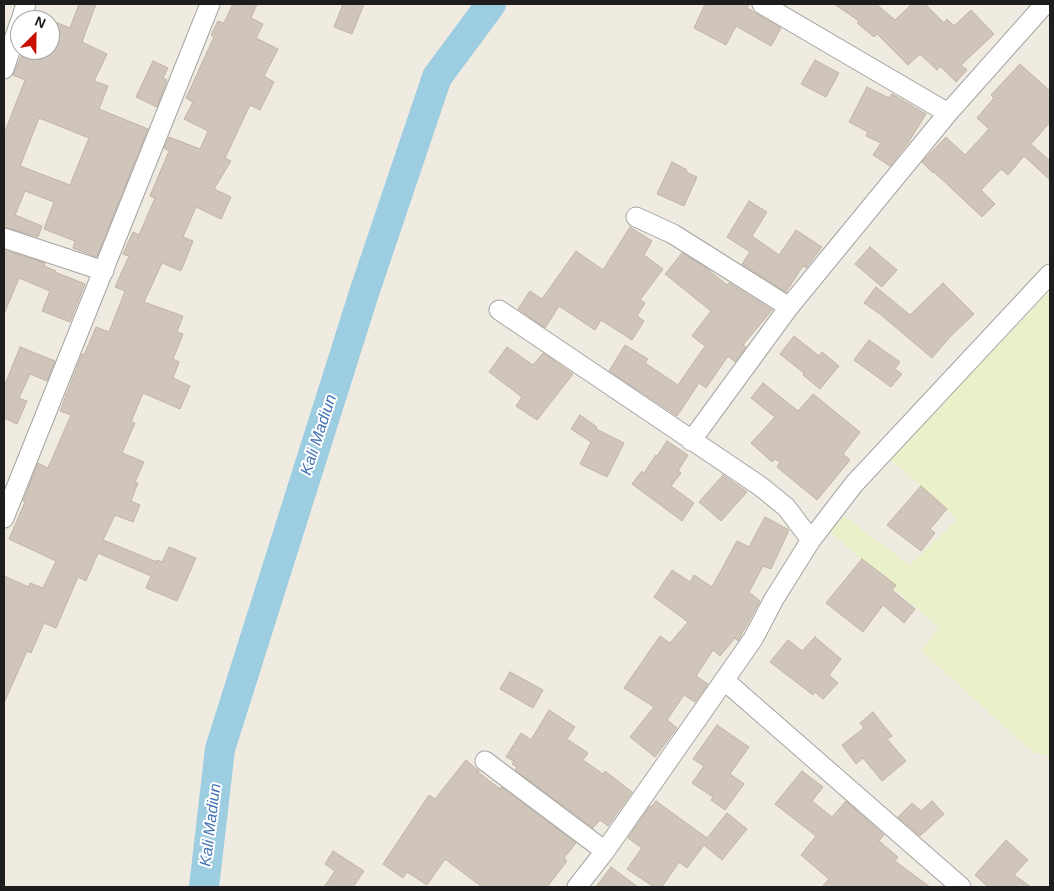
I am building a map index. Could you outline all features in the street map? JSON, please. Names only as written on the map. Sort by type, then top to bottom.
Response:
[{"type":"street","points":[[4,518],[210,4]]},
{"type":"street","points":[[762,4],[948,113]]},
{"type":"street","points":[[691,441],[789,306],[948,113],[1045,4]]},
{"type":"street","points":[[4,69],[10,51]]},
{"type":"street","points":[[636,217],[673,234],[789,306]]},
{"type":"street","points":[[4,238],[104,270]]},
{"type":"street","points":[[577,887],[605,851],[753,639],[774,599],[811,540],[854,484],[1050,274]]},
{"type":"street","points":[[499,310],[760,486],[786,507],[811,540]]},
{"type":"street","points":[[724,680],[958,886]]},
{"type":"street","points":[[485,761],[605,851]]},
{"type":"green space","points":[[1050,291],[1050,756],[1034,753],[921,651],[939,628],[829,531],[844,516],[910,565],[957,519],[889,458]]},
{"type":"building","points":[[79,4],[96,4],[82,42],[107,54],[94,81],[108,86],[99,109],[148,129],[97,257],[73,248],[75,241],[44,229],[54,202],[25,191],[15,215],[42,226],[38,237],[4,227],[4,134],[25,80],[13,75],[20,60],[60,60],[60,24],[70,28]],"holes":[[[39,118],[89,138],[70,185],[20,166]]]},
{"type":"building","points":[[233,4],[257,4],[251,18],[263,24],[256,38],[278,49],[264,76],[274,82],[260,110],[250,105],[225,158],[231,161],[214,189],[231,197],[221,219],[196,207],[183,237],[193,241],[181,271],[162,263],[144,302],[183,316],[177,332],[183,334],[173,359],[179,362],[173,378],[190,386],[180,409],[143,393],[131,422],[135,423],[122,453],[144,462],[135,482],[138,483],[131,501],[140,505],[133,522],[115,515],[103,540],[157,562],[157,560],[162,562],[169,547],[196,558],[177,601],[146,588],[151,576],[98,553],[86,581],[78,577],[56,628],[44,623],[31,653],[27,651],[4,703],[4,576],[29,587],[30,583],[43,588],[56,561],[9,539],[25,502],[23,501],[38,463],[48,468],[71,415],[60,411],[82,354],[84,355],[96,327],[109,332],[125,291],[115,287],[129,256],[123,254],[133,232],[139,235],[155,198],[150,196],[169,151],[164,148],[169,137],[200,149],[208,131],[184,119],[193,102],[186,98],[214,37],[211,35],[218,21],[224,23]]},
{"type":"building","points":[[343,4],[364,4],[352,34],[334,27]]},
{"type":"building","points":[[705,4],[749,4],[747,8],[781,28],[771,46],[736,26],[726,45],[694,28]]},
{"type":"building","points":[[834,4],[876,4],[895,20],[912,4],[925,4],[944,23],[947,19],[954,26],[971,10],[994,34],[961,65],[967,70],[956,82],[940,66],[937,70],[920,54],[908,65],[877,34],[874,37],[857,23],[859,21]]},
{"type":"building","points":[[815,60],[839,73],[826,97],[801,84]]},
{"type":"building","points":[[153,61],[168,68],[163,78],[167,80],[157,107],[136,97]]},
{"type":"building","points":[[1020,64],[1050,91],[1050,122],[1031,144],[1050,161],[1050,180],[1024,156],[1008,175],[1001,169],[981,190],[995,204],[982,217],[922,162],[946,137],[965,155],[989,129],[977,118],[994,98],[991,95]]},
{"type":"building","points":[[867,87],[889,98],[892,94],[926,114],[908,143],[890,166],[873,155],[881,143],[866,136],[868,132],[849,122]]},
{"type":"building","points":[[672,162],[697,177],[684,206],[657,194]]},
{"type":"building","points":[[749,201],[767,212],[752,236],[779,255],[796,230],[822,247],[806,268],[803,266],[786,292],[742,264],[750,252],[727,237]]},
{"type":"building","points":[[630,227],[652,241],[644,255],[663,269],[640,300],[645,303],[637,316],[644,321],[632,340],[601,320],[595,330],[559,306],[545,328],[518,309],[530,291],[542,299],[576,251],[603,270]]},
{"type":"building","points":[[870,247],[897,270],[882,287],[855,264]]},
{"type":"building","points":[[4,250],[45,263],[44,266],[55,272],[85,284],[70,322],[42,311],[50,291],[19,278],[4,314]]},
{"type":"building","points":[[682,253],[705,267],[727,285],[729,283],[772,310],[743,345],[746,347],[735,362],[728,356],[706,388],[699,383],[677,416],[609,371],[625,345],[648,359],[645,363],[678,385],[705,346],[692,336],[711,311],[665,274]]},
{"type":"building","points":[[943,283],[974,314],[932,358],[880,314],[864,303],[876,287],[910,315]]},
{"type":"building","points":[[794,336],[819,356],[822,352],[839,366],[820,389],[803,375],[804,373],[780,354]]},
{"type":"building","points":[[869,340],[900,362],[895,369],[902,374],[891,387],[854,360]]},
{"type":"building","points":[[20,347],[55,361],[47,381],[30,374],[19,398],[27,401],[17,424],[4,418],[4,387]]},
{"type":"building","points":[[507,347],[533,365],[543,353],[573,374],[537,420],[516,406],[522,397],[489,372]]},
{"type":"building","points":[[763,383],[798,411],[813,394],[860,432],[843,454],[850,460],[817,500],[777,467],[780,462],[775,459],[772,462],[751,443],[775,417],[751,398]]},
{"type":"building","points":[[580,415],[597,427],[596,429],[624,443],[607,477],[580,464],[591,442],[571,429]]},
{"type":"building","points":[[667,441],[688,455],[678,471],[681,473],[671,486],[694,503],[682,521],[632,484],[642,471],[644,473]]},
{"type":"building","points":[[723,475],[747,492],[721,521],[699,502]]},
{"type":"building","points":[[921,486],[947,509],[930,529],[935,533],[921,551],[887,525]]},
{"type":"building","points":[[765,517],[789,530],[771,569],[763,566],[749,592],[760,601],[738,641],[735,638],[720,656],[713,650],[696,676],[708,684],[695,702],[684,695],[667,720],[677,728],[655,757],[630,737],[654,707],[624,688],[660,636],[670,643],[688,622],[654,597],[672,570],[690,582],[694,575],[712,587],[737,541],[749,547]]},
{"type":"building","points":[[862,559],[896,585],[892,590],[915,609],[904,623],[883,605],[863,632],[826,603]]},
{"type":"building","points":[[815,637],[841,659],[829,675],[838,683],[823,699],[815,692],[813,695],[770,662],[788,640],[802,651]]},
{"type":"building","points":[[510,672],[543,690],[533,708],[500,689]]},
{"type":"building","points":[[549,710],[575,727],[567,739],[588,753],[583,760],[603,774],[605,771],[632,792],[608,826],[600,820],[593,828],[515,770],[517,767],[512,764],[514,761],[506,757],[521,733],[531,740]]},
{"type":"building","points":[[873,712],[892,736],[887,739],[906,761],[882,781],[863,758],[856,764],[842,745],[864,728],[860,723]]},
{"type":"building","points":[[717,725],[749,747],[730,774],[744,784],[725,810],[711,800],[713,797],[692,783],[704,766],[693,759]]},
{"type":"building","points":[[466,760],[500,789],[501,787],[576,843],[564,858],[567,861],[547,887],[482,887],[445,859],[427,885],[407,872],[403,878],[383,864],[429,795],[435,799]]},
{"type":"building","points":[[802,771],[823,787],[812,801],[832,817],[846,801],[884,835],[879,841],[898,857],[895,861],[930,887],[822,887],[829,879],[801,855],[816,836],[775,804]]},
{"type":"building","points":[[656,801],[707,838],[727,813],[747,829],[722,860],[704,845],[687,868],[679,862],[662,887],[654,887],[627,869],[642,848],[628,838],[650,806]]},
{"type":"building","points":[[932,801],[944,814],[920,836],[898,817],[912,803],[921,811]]},
{"type":"building","points":[[1006,840],[1028,860],[1014,875],[1031,887],[988,887],[975,875]]},
{"type":"building","points":[[333,851],[364,871],[353,887],[324,887],[335,871],[325,864]]},
{"type":"building","points":[[611,867],[638,887],[596,887]]},
{"type":"waterway","name":"Kali Madiun","points":[[204,887],[220,749],[364,293],[437,77],[491,4]]}]
